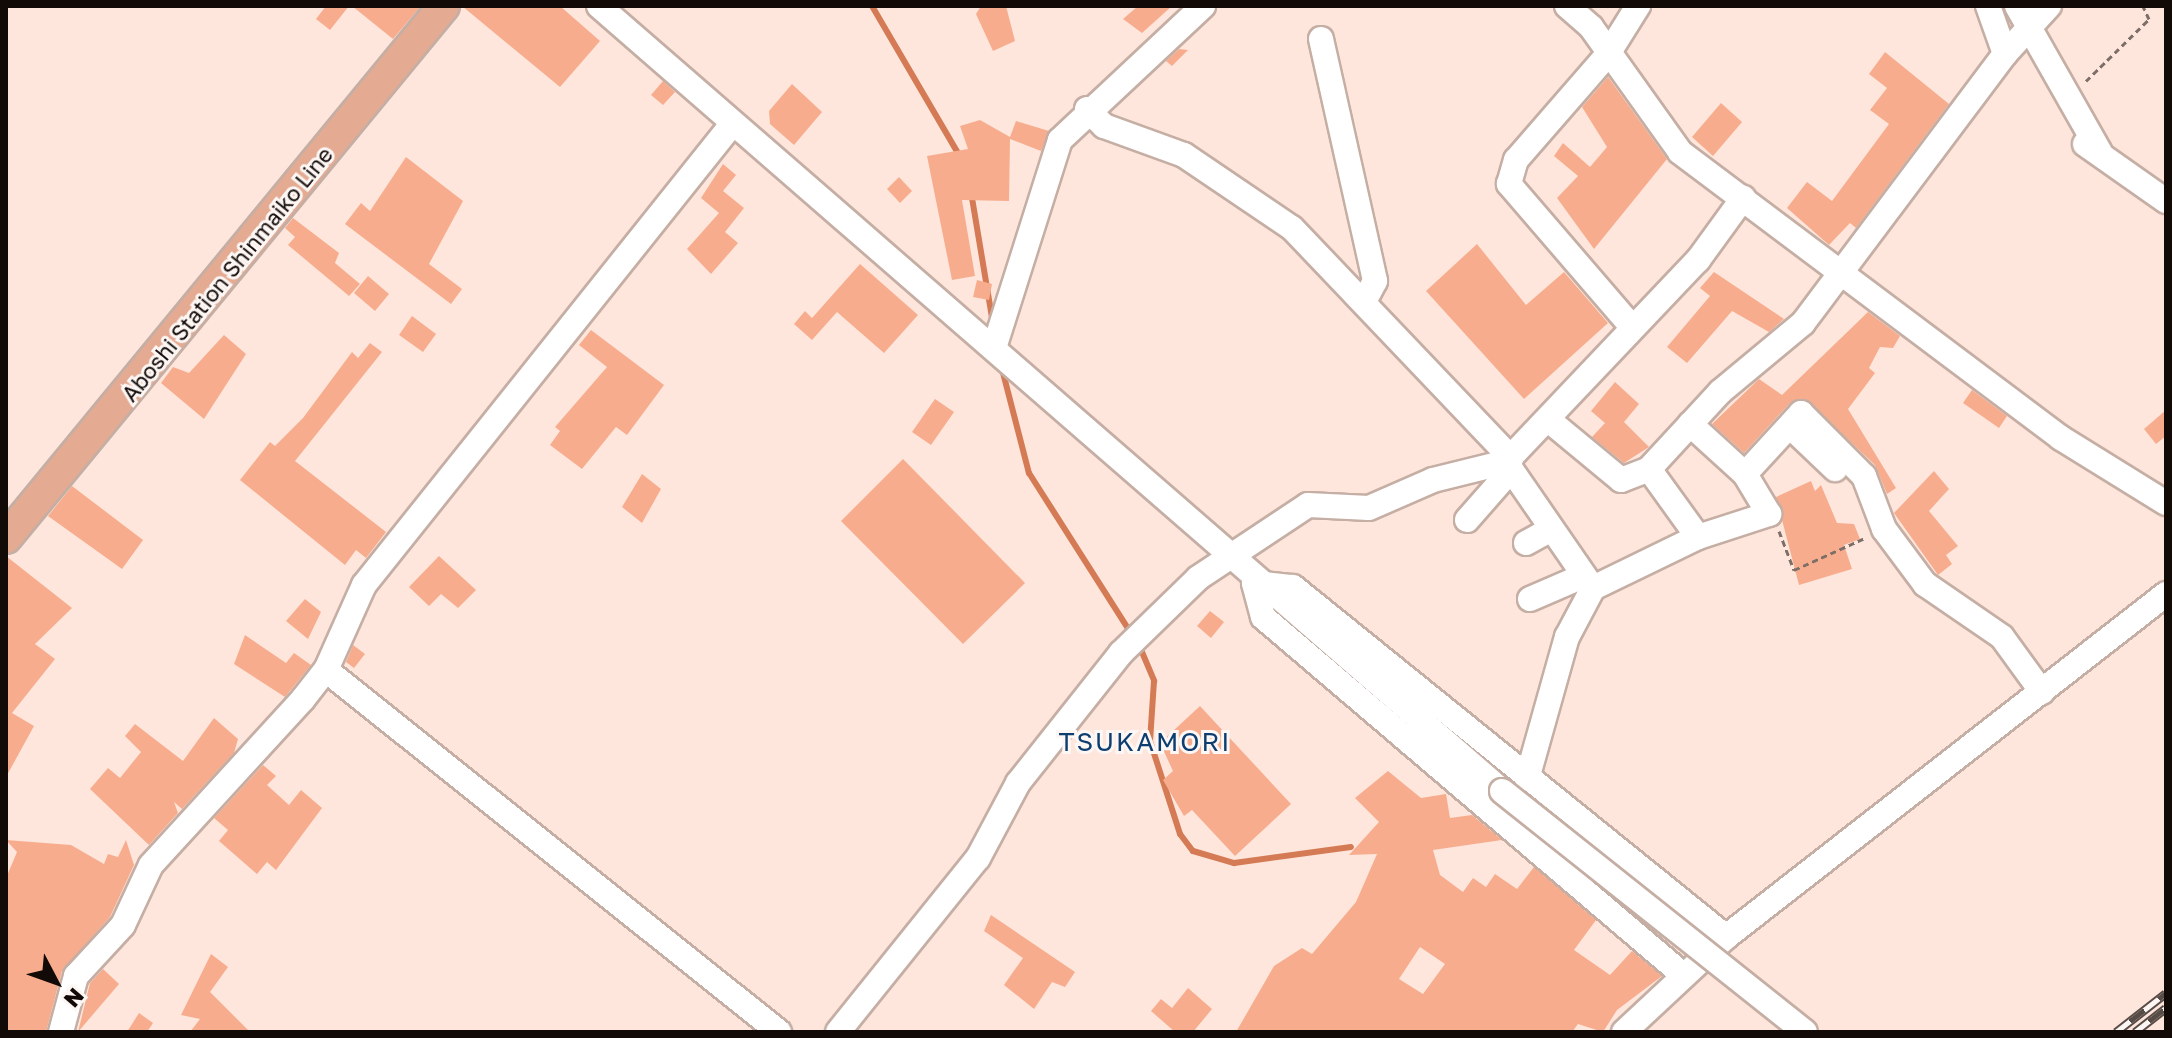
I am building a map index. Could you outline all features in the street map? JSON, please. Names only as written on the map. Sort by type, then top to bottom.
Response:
[{"type":"main road","name":"Aboshi Station Shinmaiko Line","points":[[6,538],[444,6]]},
{"type":"street","points":[[599,6],[994,348],[1227,555],[1254,583],[1502,791],[1805,1032]]},
{"type":"street","points":[[994,348],[1060,140],[1087,109],[1203,6]]},
{"type":"street","points":[[1567,6],[1608,54],[1680,152],[2061,438],[2166,503]]},
{"type":"street","points":[[1632,327],[1509,184],[1516,160],[1608,54],[1638,6]]},
{"type":"street","points":[[1988,6],[2005,54]]},
{"type":"street","points":[[2017,6],[2100,152]]},
{"type":"street","points":[[1551,422],[1621,480],[1649,469],[1690,424],[1803,323],[2005,54],[2049,6]]},
{"type":"street","points":[[1321,39],[1375,281],[1365,300]]},
{"type":"street","points":[[1087,109],[1104,126],[1184,155],[1242,191],[1365,300],[1509,464],[1549,530],[1587,582]]},
{"type":"street","points":[[61,1032],[76,976],[123,925],[151,865],[326,670],[364,585],[733,123]]},
{"type":"street","points":[[2073,136],[2166,201]]},
{"type":"street","points":[[1467,520],[1509,464],[1551,422],[1632,327],[1698,260],[1743,198]]},
{"type":"street","points":[[1745,474],[1801,413],[1864,476],[1884,529],[1925,584],[2002,637],[2042,692]]},
{"type":"street","points":[[1530,599],[1587,582],[1698,537],[1769,514],[1745,474],[1690,424]]},
{"type":"street","points":[[1791,427],[1835,469]]},
{"type":"street","points":[[838,1032],[978,858],[1018,783],[1121,653],[1227,555],[1308,505],[1369,508],[1433,480],[1509,464]]},
{"type":"street","points":[[1649,469],[1698,537]]},
{"type":"street","points":[[1526,543],[1549,530]]},
{"type":"street","points":[[1527,779],[1567,637],[1587,582]]},
{"type":"street","points":[[1254,583],[1293,587],[1726,937]]},
{"type":"street","points":[[1254,583],[1263,617],[1682,974]]},
{"type":"street","points":[[1624,1032],[1673,993],[1682,974],[1726,937],[2166,594]]},
{"type":"street","points":[[326,670],[779,1032]]},
{"type":"path","points":[[2069,98],[2149,19],[2143,6]]},
{"type":"path","points":[[1769,514],[1794,570],[1884,529]]},
{"type":"building","points":[[326,6],[349,6],[330,30],[316,19]]},
{"type":"building","points":[[352,6],[421,6],[393,39]]},
{"type":"building","points":[[462,6],[560,6],[600,41],[560,87]]},
{"type":"building","points":[[981,6],[1006,6],[1015,41],[993,51],[976,14]]},
{"type":"building","points":[[1138,6],[1172,6],[1142,33],[1123,19]]},
{"type":"building","points":[[1179,49],[1188,50],[1172,66],[1166,61]]},
{"type":"building","points":[[1885,52],[1949,104],[1856,228],[1850,223],[1829,245],[1787,208],[1807,182],[1832,201],[1889,124],[1870,110],[1887,88],[1869,74]]},
{"type":"building","points":[[1608,77],[1667,159],[1594,249],[1557,198],[1578,176],[1554,156],[1563,143],[1590,167],[1607,147],[1582,107]]},
{"type":"building","points":[[663,81],[675,92],[663,105],[651,95]]},
{"type":"building","points":[[792,84],[822,112],[794,145],[770,124],[769,111]]},
{"type":"building","points":[[1721,103],[1742,122],[1713,156],[1692,137]]},
{"type":"building","points":[[980,120],[1010,137],[1016,121],[1049,131],[1041,151],[1010,139],[1009,201],[962,200],[975,276],[952,280],[927,156],[968,149],[960,126]]},
{"type":"building","points":[[406,157],[463,201],[429,264],[462,289],[451,304],[345,224],[361,203],[370,211]]},
{"type":"building","points":[[723,164],[736,175],[723,191],[744,208],[725,232],[738,243],[711,274],[687,249],[719,213],[701,198]]},
{"type":"building","points":[[899,177],[912,191],[900,203],[887,189]]},
{"type":"building","points":[[293,218],[339,253],[335,263],[360,284],[349,296],[288,245],[295,237],[285,228]]},
{"type":"building","points":[[1477,244],[1526,305],[1564,272],[1608,323],[1524,399],[1426,291]]},
{"type":"building","points":[[860,264],[918,315],[884,353],[837,312],[812,340],[794,324],[805,311],[812,318]]},
{"type":"building","points":[[1714,272],[1784,319],[1769,332],[1732,311],[1687,363],[1667,347],[1710,296],[1700,288]]},
{"type":"building","points":[[368,276],[389,294],[375,311],[354,293]]},
{"type":"building","points":[[977,280],[992,284],[989,300],[973,297]]},
{"type":"building","points":[[1868,312],[1900,336],[1893,348],[1880,347],[1869,368],[1875,373],[1848,409],[1896,488],[1887,494],[1875,465],[1805,399],[1790,403],[1744,453],[1712,424],[1759,379],[1782,395]]},
{"type":"building","points":[[412,316],[436,334],[423,352],[399,335]]},
{"type":"building","points":[[591,330],[664,385],[627,435],[616,427],[582,469],[550,445],[560,431],[555,427],[607,367],[579,345]]},
{"type":"building","points":[[224,335],[246,354],[204,419],[161,383],[173,367],[189,373]]},
{"type":"building","points":[[370,343],[382,352],[295,461],[386,532],[366,558],[356,550],[345,565],[240,480],[270,442],[275,446],[303,418],[352,352],[358,358]]},
{"type":"building","points":[[1615,382],[1639,404],[1624,422],[1649,447],[1624,463],[1592,437],[1605,423],[1591,411]]},
{"type":"building","points":[[1972,390],[2007,416],[1999,428],[1963,403]]},
{"type":"building","points":[[935,399],[954,412],[931,445],[912,432]]},
{"type":"building","points":[[2166,410],[2166,436],[2156,444],[2144,429]]},
{"type":"building","points":[[903,459],[1025,583],[963,644],[841,521]]},
{"type":"building","points":[[1934,471],[1949,489],[1929,511],[1958,546],[1946,555],[1952,564],[1938,575],[1894,513]]},
{"type":"building","points":[[642,474],[661,489],[642,523],[622,507]]},
{"type":"building","points":[[1811,481],[1815,491],[1821,485],[1837,523],[1854,524],[1860,539],[1844,545],[1852,569],[1799,585],[1776,497]]},
{"type":"building","points":[[72,486],[143,540],[122,569],[48,516]]},
{"type":"building","points":[[6,556],[72,608],[35,644],[55,659],[12,713],[34,726],[6,777]]},
{"type":"building","points":[[439,556],[476,590],[458,608],[441,594],[429,606],[409,587]]},
{"type":"building","points":[[305,599],[321,612],[308,639],[286,621]]},
{"type":"building","points":[[1210,611],[1224,622],[1211,638],[1197,626]]},
{"type":"building","points":[[245,635],[286,663],[294,653],[311,665],[285,697],[234,664]]},
{"type":"building","points":[[353,645],[365,654],[354,668],[346,662]]},
{"type":"building","points":[[1200,706],[1291,804],[1235,856],[1192,810],[1184,816],[1163,780],[1173,771],[1160,743]]},
{"type":"building","points":[[214,718],[238,739],[234,753],[182,809],[174,802],[178,813],[149,845],[90,789],[108,768],[120,778],[141,752],[125,736],[135,724],[183,761]]},
{"type":"building","points":[[263,765],[276,776],[267,785],[289,805],[301,790],[322,808],[276,870],[267,862],[257,874],[219,841],[228,830],[214,818]]},
{"type":"building","points":[[1388,771],[1421,798],[1446,794],[1450,818],[1472,815],[1502,840],[1433,850],[1440,875],[1463,892],[1473,878],[1486,887],[1495,874],[1517,889],[1534,867],[1596,920],[1574,950],[1610,975],[1632,951],[1662,976],[1617,1010],[1603,1032],[1578,1024],[1572,1032],[1236,1032],[1274,966],[1302,948],[1312,954],[1356,902],[1377,854],[1349,855],[1379,822],[1355,798]],"holes":[[[1420,947],[1445,964],[1423,994],[1399,979]]]},
{"type":"building","points":[[6,840],[71,845],[104,864],[108,854],[118,857],[126,840],[134,865],[110,917],[62,971],[46,1032],[6,1032],[6,878],[17,852]]},
{"type":"building","points":[[991,915],[1075,972],[1065,987],[1052,982],[1034,1009],[1004,985],[1023,958],[984,931]]},
{"type":"building","points":[[211,954],[228,967],[210,992],[250,1032],[190,1032],[200,1019],[181,1015]]},
{"type":"building","points":[[103,969],[119,984],[78,1032],[90,983]]},
{"type":"building","points":[[1188,988],[1212,1009],[1193,1032],[1175,1032],[1151,1011],[1161,999],[1172,1008]]},
{"type":"building","points":[[139,1013],[153,1023],[147,1032],[127,1032]]},
{"type":"waterway","points":[[872,6],[959,155]]},
{"type":"waterway","points":[[971,192],[993,323]]},
{"type":"waterway","points":[[1001,365],[1029,473],[1133,636]]},
{"type":"waterway","points":[[1139,645],[1154,681],[1150,741],[1180,834],[1193,851],[1234,863],[1351,847]]},
{"type":"railway","points":[[2116,1032],[2166,993]]},
{"type":"railway","points":[[2135,1032],[2166,1008]]},
{"type":"district","name":"TSUKAMORI","points":[[1145,742]]}]
